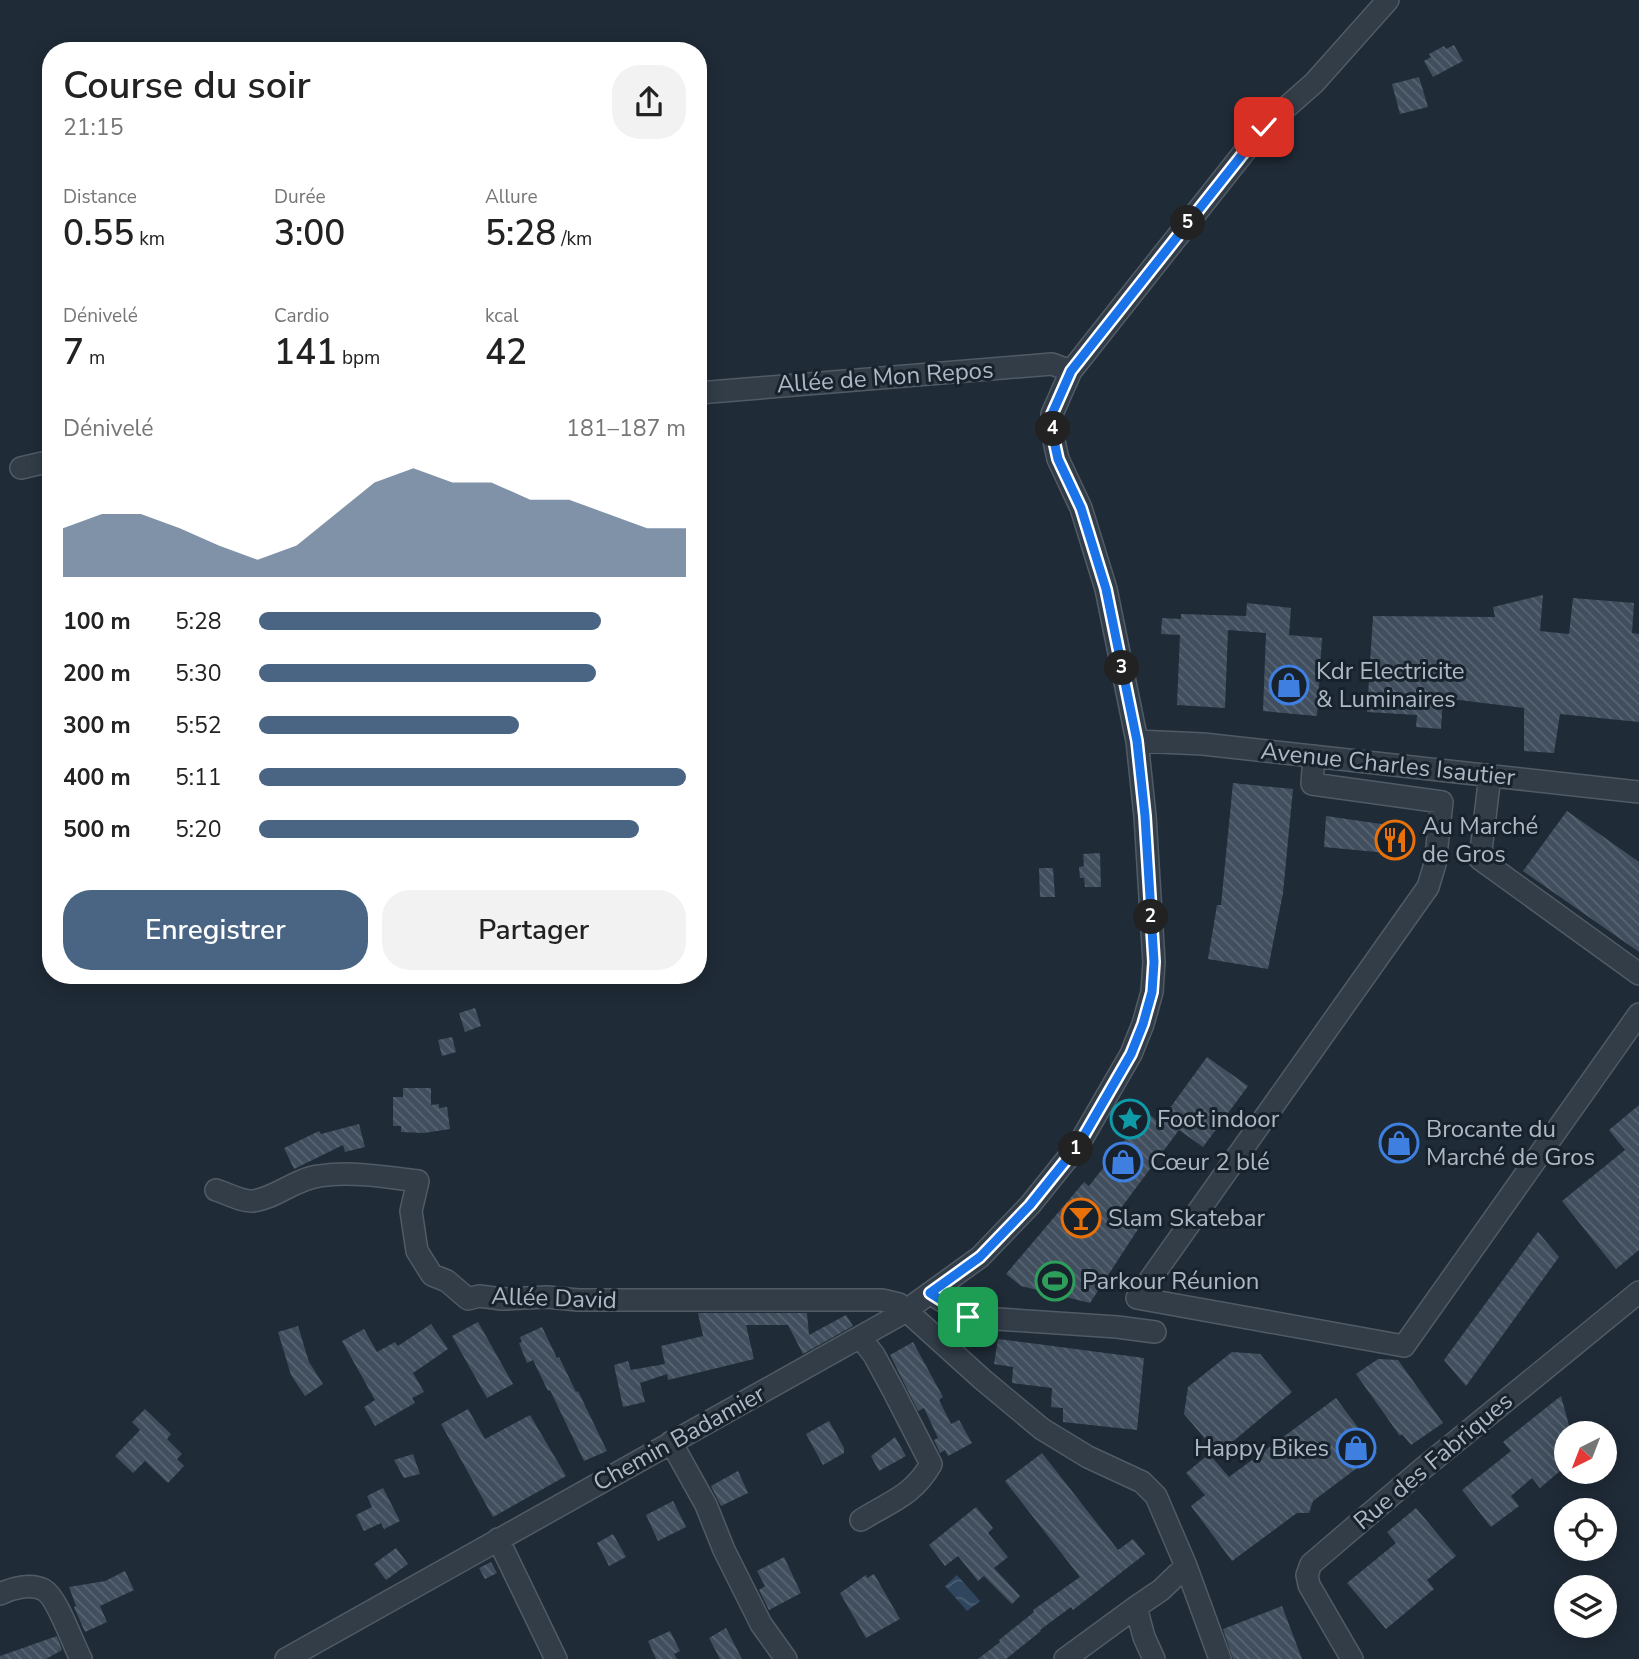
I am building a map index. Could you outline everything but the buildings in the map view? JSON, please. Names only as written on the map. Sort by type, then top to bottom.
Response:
[{"type":"street","name":"Chemin Badamier","points":[[286,1659],[906,1311],[980,1257],[1030,1205],[1079,1144],[1116,1084],[1143,1024],[1152,992],[1154,962],[1145,816],[1137,741],[1106,589],[1081,508],[1058,459],[1052,414],[1071,371],[1264,127],[1314,83],[1388,0]]},
{"type":"street","name":"Allée de Mon Repos","points":[[707,392],[1052,364],[1071,371]]},
{"type":"street","points":[[22,468],[42,463]]},
{"type":"street","name":"Avenue Charles Isautier","points":[[1137,741],[1203,744],[1639,792]]},
{"type":"street","points":[[1314,756],[1312,784],[1442,802],[1435,864],[1428,887],[1138,1298],[1241,1307],[1404,1346],[1639,1014]]},
{"type":"street","points":[[1490,775],[1480,859],[1639,974]]},
{"type":"street","name":"Allée David","points":[[216,1189],[250,1202],[317,1176],[355,1175],[418,1181],[411,1212],[417,1251],[432,1275],[447,1282],[468,1299],[479,1296],[579,1300],[882,1300],[899,1304],[906,1311]]},
{"type":"street","name":"Rue des Fabriques","points":[[1352,1659],[1309,1585],[1307,1575],[1311,1563],[1639,1292]]},
{"type":"street","points":[[930,1293],[968,1317],[1155,1332]]},
{"type":"street","points":[[906,1311],[1042,1429],[1088,1458],[1142,1482],[1156,1496],[1186,1566],[1220,1659]]},
{"type":"street","points":[[860,1337],[886,1376],[931,1464],[922,1480],[908,1493],[861,1520]]},
{"type":"street","points":[[671,1442],[706,1505],[724,1550],[761,1624],[786,1659]]},
{"type":"street","points":[[498,1539],[556,1659]]},
{"type":"street","points":[[1065,1659],[1161,1590],[1186,1566]]},
{"type":"street","points":[[0,1594],[13,1588],[36,1587],[46,1591],[81,1659]]},
{"type":"street","points":[[1136,1607],[1144,1637],[1154,1659]]},
{"type":"water","points":[[957,1575],[980,1601],[967,1611],[945,1586]]},
{"type":"place","name":"Kdr Electricite & Luminaires","points":[[1289,685]]},
{"type":"place","name":"Au Marché de Gros","points":[[1395,840]]},
{"type":"place","name":"Foot indoor","points":[[1130,1119]]},
{"type":"place","name":"Brocante du Marché de Gros","points":[[1399,1143]]},
{"type":"place","name":"Cœur 2 blé","points":[[1123,1162]]},
{"type":"place","name":"Slam Skatebar","points":[[1081,1218]]},
{"type":"place","name":"Parkour Réunion","points":[[1055,1281]]},
{"type":"place","name":"Happy Bikes","points":[[1356,1448]]},
{"type":"route","points":[[968,1317],[930,1293],[980,1257],[1030,1205],[1079,1144],[1131,1054],[1152,992],[1154,962],[1145,816],[1137,741],[1106,589],[1081,508],[1058,459],[1052,414],[1071,371],[1264,127]]}]
